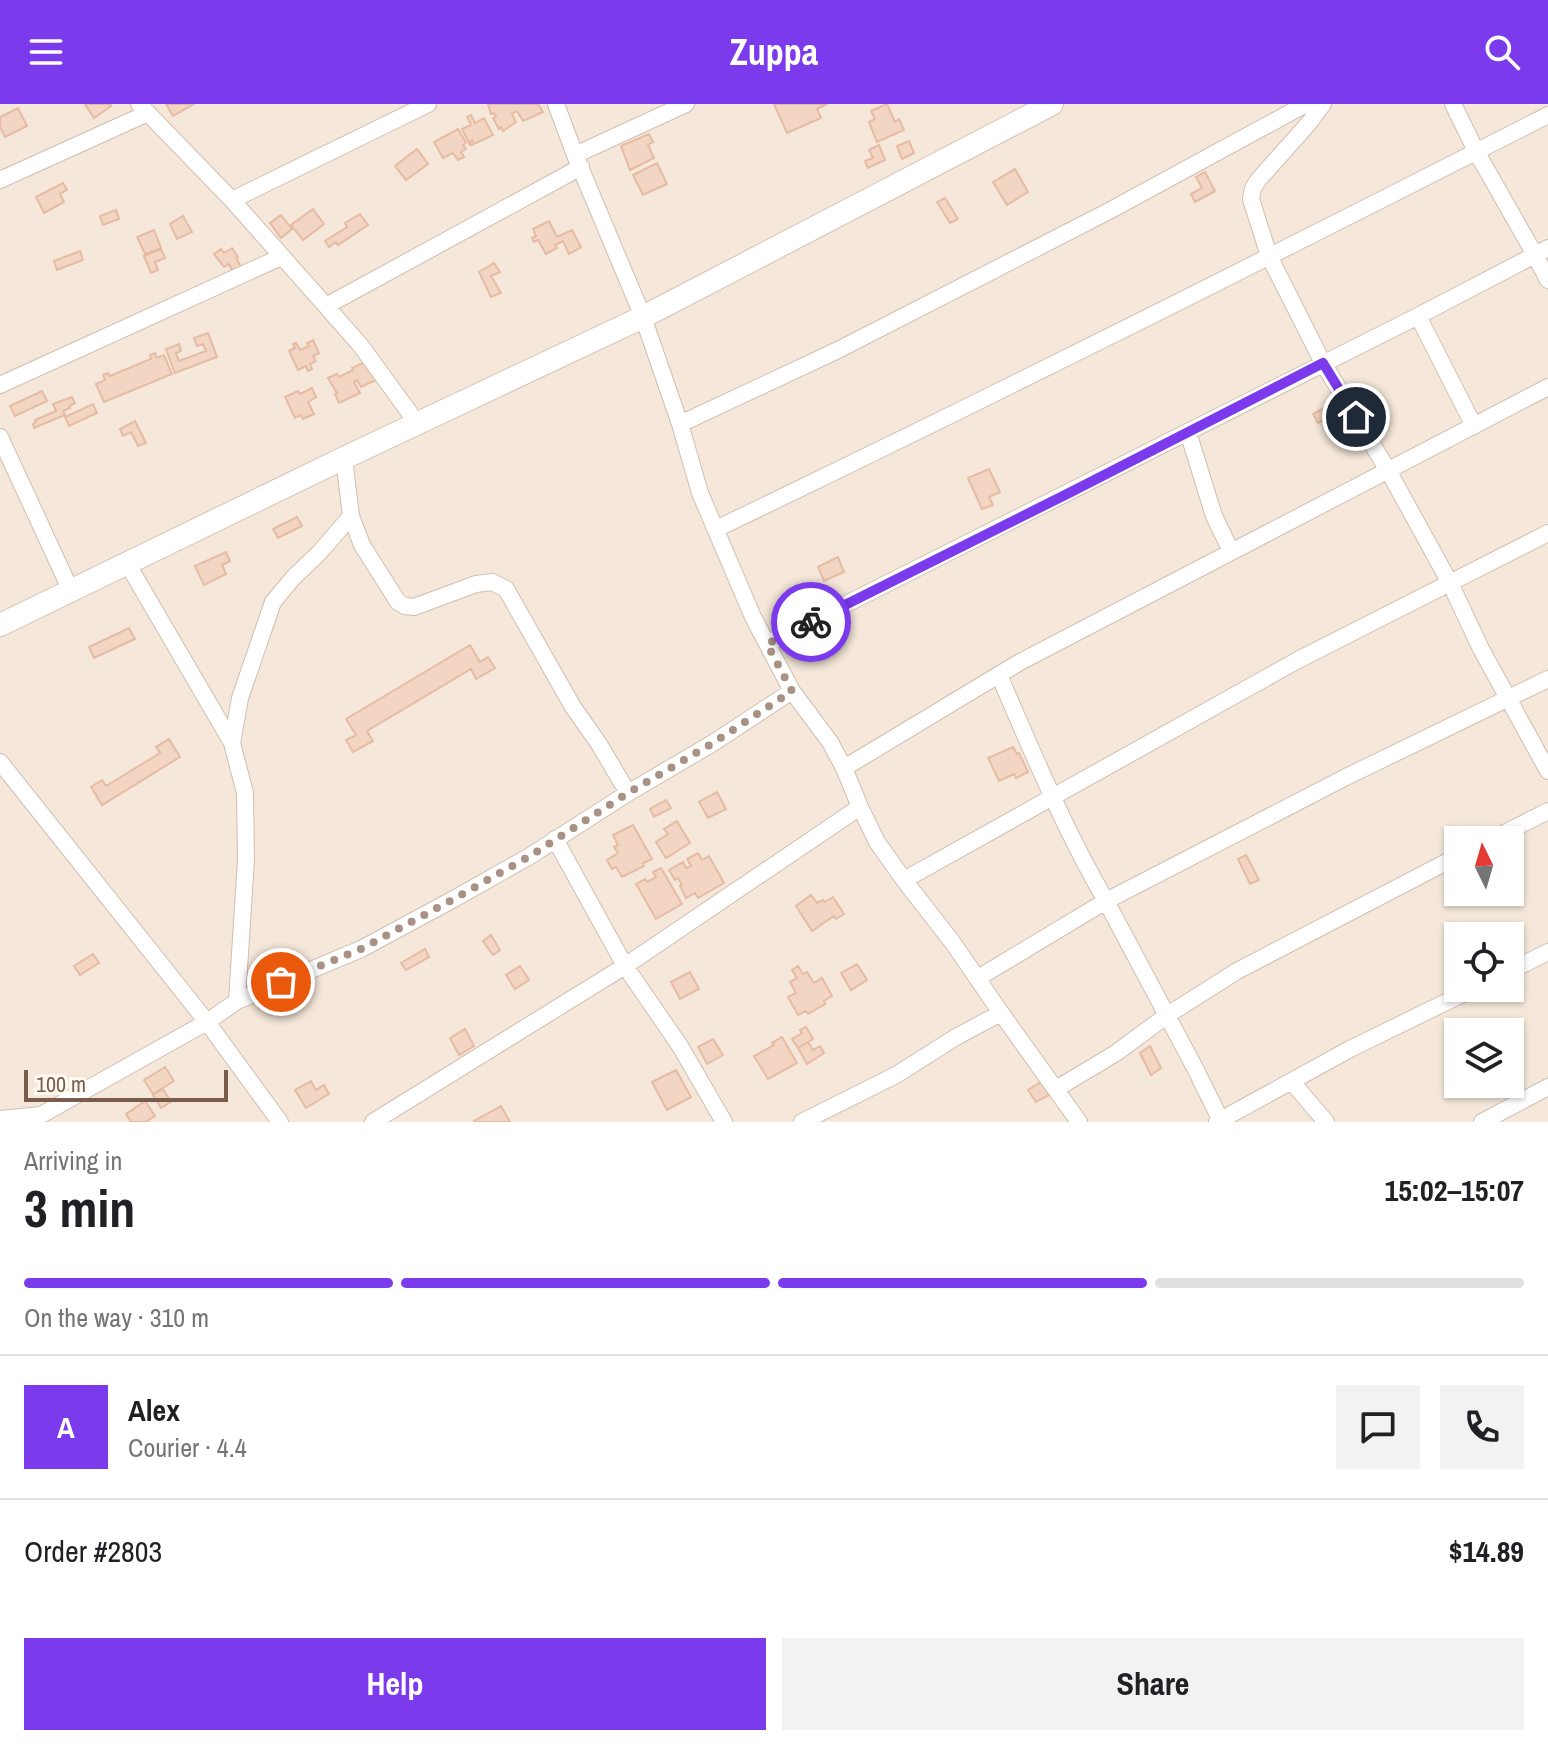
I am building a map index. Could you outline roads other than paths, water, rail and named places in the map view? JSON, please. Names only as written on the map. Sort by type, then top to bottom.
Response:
[{"type":"street","points":[[232,200],[428,104]]},
{"type":"street","points":[[556,104],[643,317],[700,493],[753,617],[792,691],[830,742],[877,842],[939,923],[1079,1122]]},
{"type":"street","points":[[326,306],[578,161],[686,104]]},
{"type":"street","points":[[0,625],[643,317],[1052,104]]},
{"type":"street","points":[[680,424],[892,323],[1109,211],[1306,104]]},
{"type":"street","points":[[1323,104],[1253,188],[1251,199],[1269,256],[1323,363],[1389,472],[1548,771]]},
{"type":"street","points":[[1453,104],[1476,151],[1541,251],[1548,280]]},
{"type":"street","points":[[0,180],[143,108],[232,200],[361,346],[417,423]]},
{"type":"street","points":[[716,529],[883,449],[1548,115]]},
{"type":"street","points":[[767,644],[1541,251]]},
{"type":"street","points":[[0,385],[281,257]]},
{"type":"street","points":[[1418,316],[1474,426]]},
{"type":"street","points":[[844,768],[999,675],[1548,387]]},
{"type":"street","points":[[1188,432],[1214,516],[1231,551]]},
{"type":"street","points":[[0,437],[71,591]]},
{"type":"street","points":[[344,458],[351,516],[362,545],[398,602],[414,607],[476,584],[492,582],[506,589],[573,707],[628,793]]},
{"type":"street","points":[[232,743],[240,698],[273,602],[351,516]]},
{"type":"street","points":[[904,880],[1298,660],[1548,533]]},
{"type":"street","points":[[127,563],[232,743],[245,793],[246,846],[237,1001]]},
{"type":"street","points":[[999,675],[1085,865],[1196,1070],[1219,1121],[1350,1049],[1446,1002]]},
{"type":"street","points":[[978,978],[1106,901],[1333,783],[1548,679]]},
{"type":"street","points":[[0,1119],[41,1115],[207,1022],[237,1001],[361,949],[452,900],[713,743],[792,691]]},
{"type":"street","points":[[0,762],[207,1022],[280,1122]]},
{"type":"street","points":[[373,1122],[625,966],[860,807]]},
{"type":"street","points":[[1519,826],[1548,811]]},
{"type":"street","points":[[555,839],[625,966],[680,1046],[724,1122]]},
{"type":"street","points":[[1056,1089],[1116,1053],[1166,1016],[1237,971],[1444,863]]},
{"type":"street","points":[[1524,964],[1548,952]]},
{"type":"street","points":[[802,1122],[896,1075],[1001,1013]]},
{"type":"street","points":[[1292,1082],[1326,1122]]},
{"type":"street","points":[[1482,1122],[1548,1087]]}]
